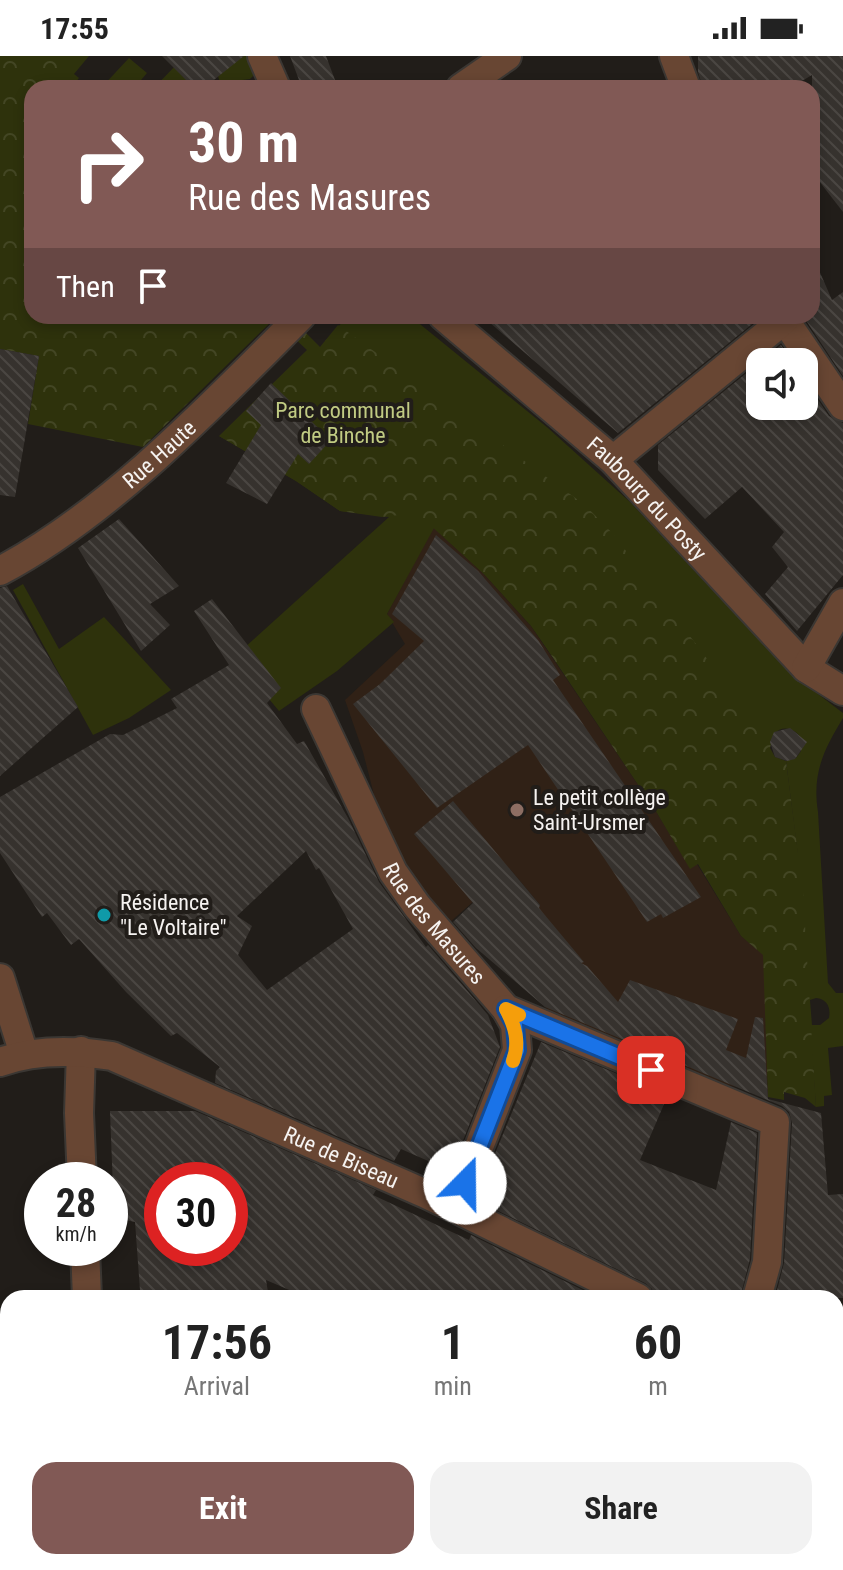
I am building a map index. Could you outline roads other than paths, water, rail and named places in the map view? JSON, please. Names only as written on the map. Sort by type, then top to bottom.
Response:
[{"type":"street","points":[[262,56],[272,80]]},
{"type":"street","points":[[472,80],[507,56]]},
{"type":"street","points":[[674,56],[683,80]]},
{"type":"street","name":"Rue Haute","points":[[0,571],[78,520],[132,477],[293,324]]},
{"type":"street","name":"Faubourg du Posty","points":[[452,324],[613,460],[806,668],[843,691]]},
{"type":"street","points":[[613,460],[776,324]]},
{"type":"street","points":[[787,324],[843,406]]},
{"type":"street","points":[[806,668],[843,603]]},
{"type":"street","name":"Rue des Masures","points":[[316,709],[393,872],[417,906],[506,1009],[775,1122],[767,1262],[759,1290]]},
{"type":"street","points":[[0,978],[12,1058]]},
{"type":"street","points":[[455,1208],[517,1050],[515,1025],[506,1009]]},
{"type":"street","points":[[81,1051],[81,1162]]},
{"type":"street","name":"Rue de Biseau","points":[[12,1058],[81,1051],[112,1056],[455,1208],[622,1290]]},
{"type":"street","points":[[86,1266],[87,1290]]},
{"type":"place","name":"Le petit collège Saint-Ursmer","points":[[517,810]]},
{"type":"place","name":"Résidence \"Le Voltaire\"","points":[[104,915]]},
{"type":"park label","name":"Parc communal de Binche","points":[[343,422]]}]
